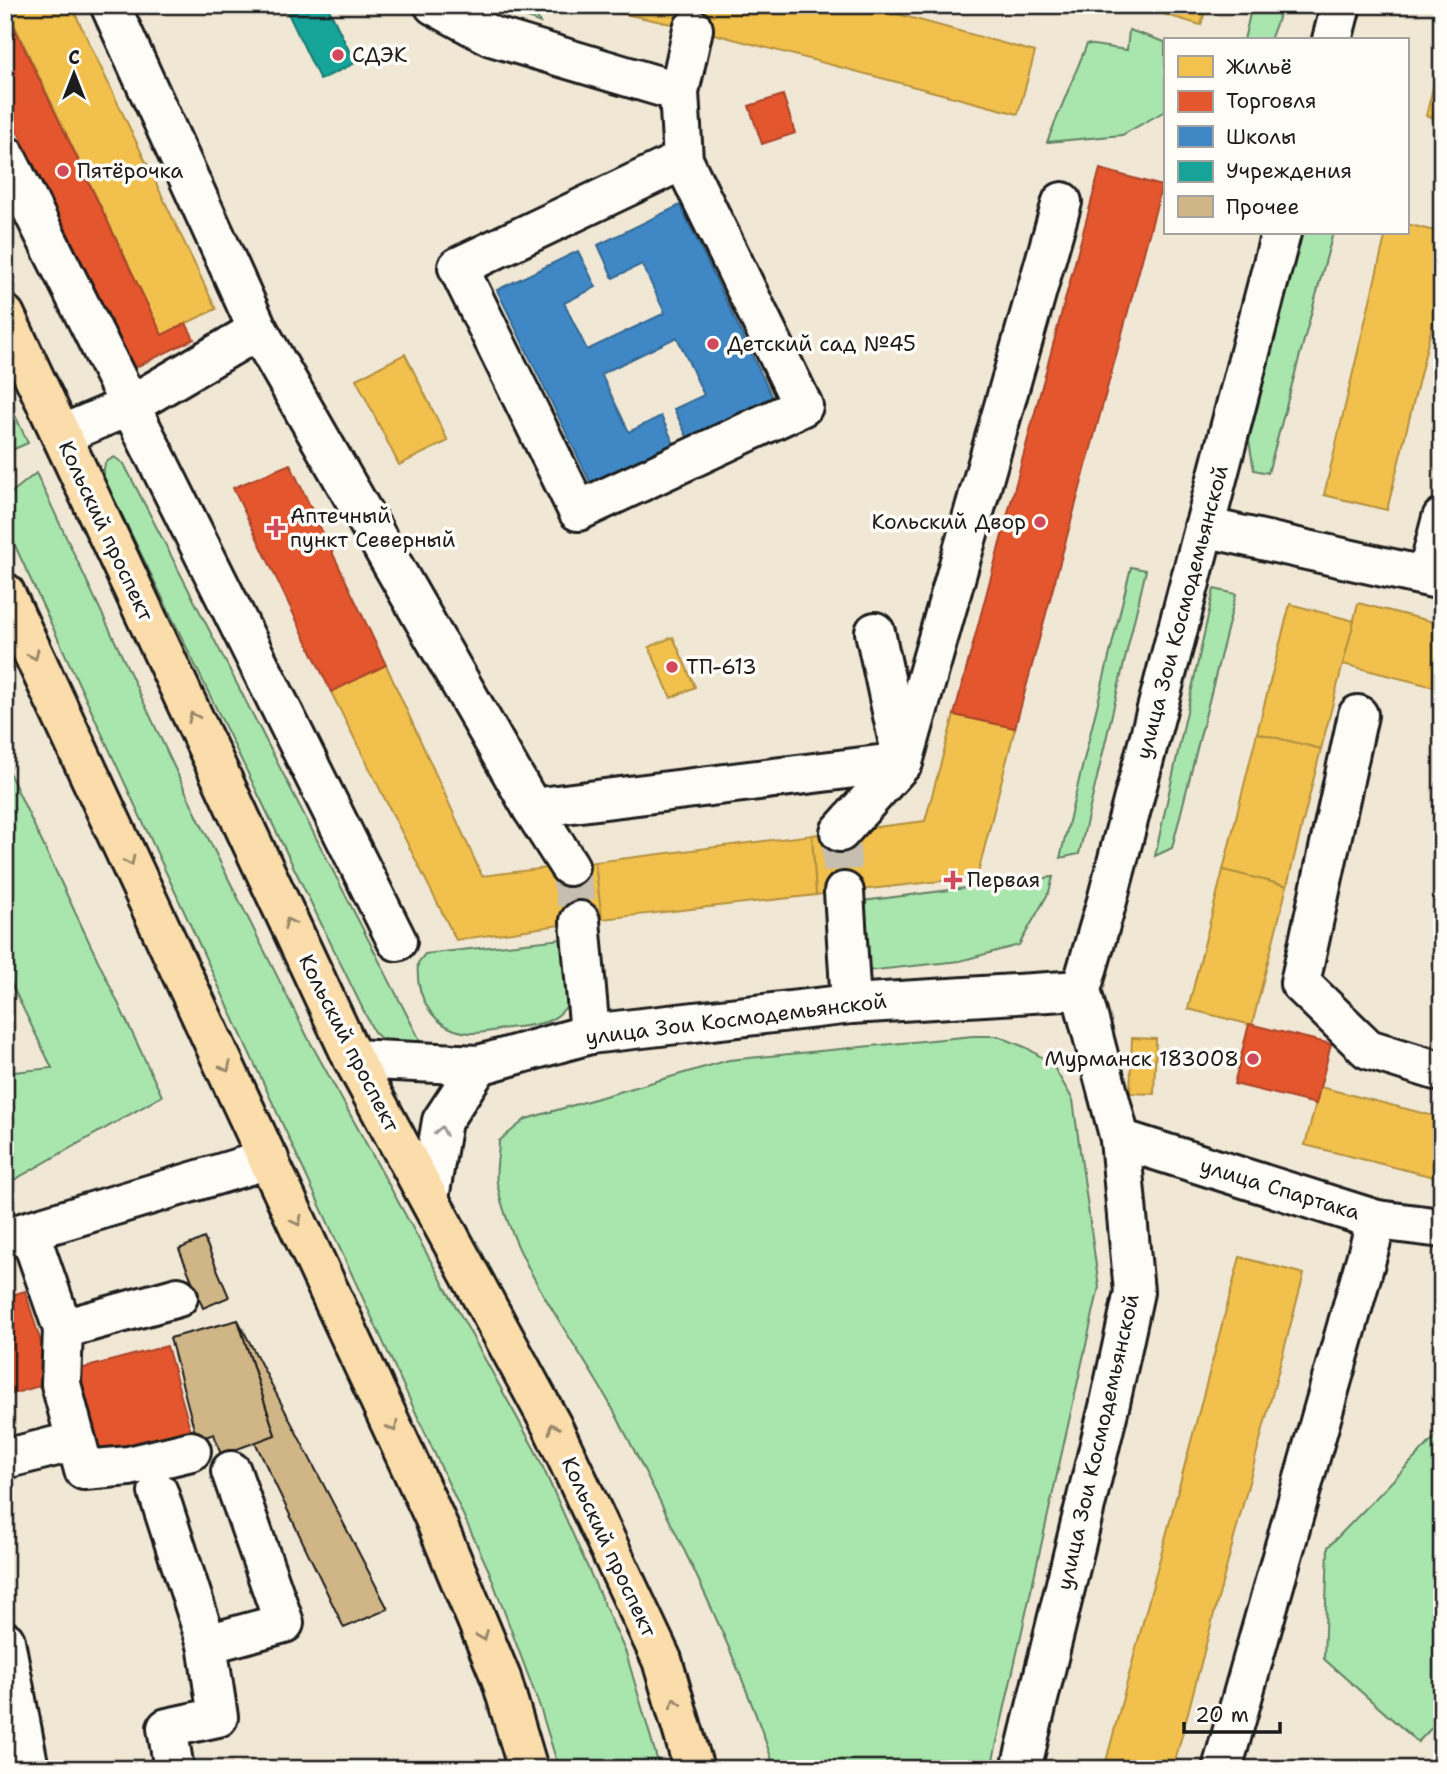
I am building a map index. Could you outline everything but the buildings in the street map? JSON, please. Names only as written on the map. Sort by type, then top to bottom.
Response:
[{"type":"main road","name":"Кольский проспект","points":[[5,315],[353,1059],[552,1426],[656,1647],[694,1769]]},
{"type":"main road","points":[[5,593],[434,1517],[501,1678],[528,1769]]},
{"type":"street","points":[[110,5],[258,330],[532,808],[569,866]]},
{"type":"street","points":[[434,5],[491,36],[680,92]]},
{"type":"street","points":[[1333,38],[1341,5]]},
{"type":"street","points":[[684,160],[458,267],[578,511],[803,406],[684,160],[680,92],[693,29]]},
{"type":"street","points":[[5,155],[397,941]]},
{"type":"street","points":[[840,832],[903,762],[1062,202]]},
{"type":"street","name":"улица Зои Космодемьянской","points":[[1021,1769],[1110,1403],[1134,1292],[1120,1139],[1081,990],[1107,901],[1282,234]]},
{"type":"street","points":[[61,435],[129,406],[258,330]]},
{"type":"street","points":[[1204,527],[1434,578],[1442,518]]},
{"type":"street","points":[[875,632],[903,762]]},
{"type":"street","points":[[1358,715],[1300,984],[1368,1049],[1442,1072]]},
{"type":"street","points":[[532,808],[903,762]]},
{"type":"street","points":[[844,892],[851,1004]]},
{"type":"street","points":[[580,921],[590,1034]]},
{"type":"street","name":"улица Зои Космодемьянской","points":[[353,1059],[478,1065],[590,1034],[851,1004],[1081,990]]},
{"type":"street","points":[[429,1198],[442,1121],[478,1065]]},
{"type":"street","name":"улица Спартака","points":[[1120,1139],[1377,1220],[1442,1228]]},
{"type":"street","points":[[191,1451],[129,1466],[84,1471],[61,1384],[63,1329],[17,1235],[269,1159]]},
{"type":"street","points":[[1222,1769],[1377,1220]]},
{"type":"street","points":[[63,1329],[178,1297]]},
{"type":"street","points":[[5,1459],[76,1441]]},
{"type":"street","points":[[207,1644],[284,1623],[230,1471]]},
{"type":"street","points":[[158,1492],[207,1644],[218,1717],[167,1728],[174,1769]]},
{"type":"street","points":[[5,1641],[29,1769]]},
{"type":"green space","points":[[496,5],[532,5],[540,23]]},
{"type":"green space","points":[[1252,5],[1283,5],[1271,38],[1244,38]]},
{"type":"green space","points":[[1129,30],[1164,42],[1164,112],[1122,135],[1047,142],[1087,44],[1127,50]]},
{"type":"green space","points":[[1301,234],[1333,234],[1268,473],[1254,470],[1249,441]]},
{"type":"green space","points":[[5,394],[28,443],[5,453]]},
{"type":"green space","points":[[114,457],[124,464],[427,1054],[390,1047],[374,1032],[103,476],[105,463]]},
{"type":"green space","points":[[36,473],[200,822],[308,1038],[536,1452],[626,1653],[660,1769],[559,1769],[540,1707],[489,1571],[5,524],[5,498]]},
{"type":"green space","points":[[1131,567],[1146,570],[1079,854],[1060,858]]},
{"type":"green space","points":[[1214,589],[1236,594],[1172,848],[1155,856]]},
{"type":"green space","points":[[5,764],[162,1096],[5,1185],[5,1073],[52,1068],[5,971]]},
{"type":"green space","points":[[1053,877],[1049,892],[1019,945],[960,961],[867,971],[863,901]]},
{"type":"green space","points":[[571,938],[571,997],[564,1010],[543,1023],[484,1032],[457,1031],[436,1018],[423,999],[418,963],[425,954]]},
{"type":"green space","points":[[973,1036],[998,1036],[1027,1048],[1052,1064],[1073,1100],[1099,1287],[991,1769],[775,1769],[742,1679],[683,1548],[603,1391],[549,1305],[517,1245],[497,1183],[499,1141],[526,1119],[729,1060]]},
{"type":"green space","points":[[1442,1430],[1442,1717],[1418,1742],[1324,1659],[1328,1547]]},
{"type":"tunnel","points":[[840,832],[844,892]]},
{"type":"tunnel","points":[[569,866],[580,921]]},
{"type":"place","name":"СДЭК","points":[[338,55]]},
{"type":"place","name":"Пятёрочка","points":[[63,171]]},
{"type":"place","name":"Детский сад №45","points":[[713,344]]},
{"type":"place","name":"Кольский Двор","points":[[1040,522]]},
{"type":"place","name":"Аптечный пункт Северный","points":[[276,528]]},
{"type":"place","name":"ТП-613","points":[[672,667]]},
{"type":"place","name":"Первая","points":[[953,880]]},
{"type":"place","name":"Мурманск 183008","points":[[1253,1059]]}]
